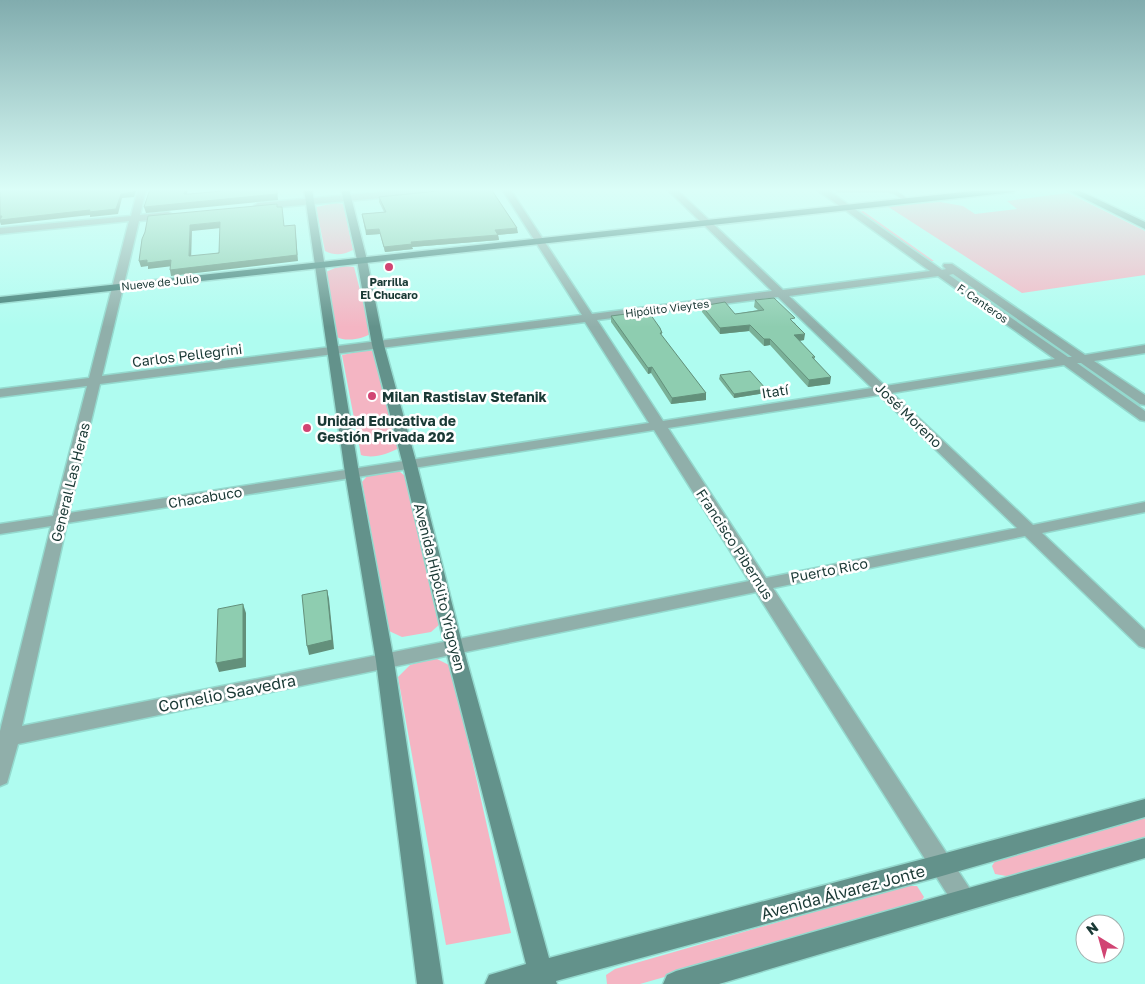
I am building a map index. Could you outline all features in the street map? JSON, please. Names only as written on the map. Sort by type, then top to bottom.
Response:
[{"type":"main road","points":[[316,235],[332,351],[385,661],[430,984]]},
{"type":"main road","name":"Avenida Hipólito Yrigoyen","points":[[356,235],[378,345],[410,465],[454,647],[542,978]]},
{"type":"main road","name":"Nueve de Julio","points":[[0,300],[596,235]]},
{"type":"main road","name":"Avenida Álvarez Jonte","points":[[498,984],[542,978],[1145,808]]},
{"type":"main road","points":[[676,984],[1145,848]]},
{"type":"street","name":"General Las Heras","points":[[0,777],[4,738],[131,235]]},
{"type":"street","name":"Francisco Pibernus","points":[[536,235],[964,900]]},
{"type":"street","name":"José Moreno","points":[[719,235],[1145,641]]},
{"type":"street","name":"F. Canteros","points":[[886,235],[1145,417]]},
{"type":"street","name":"F. Canteros","points":[[903,235],[1145,401]]},
{"type":"street","name":"Hipólito Vieytes","points":[[378,345],[956,272]]},
{"type":"street","name":"Carlos Pellegrini","points":[[0,393],[378,345]]},
{"type":"street","name":"Itatí","points":[[410,465],[1145,349]]},
{"type":"street","name":"Chacabuco","points":[[0,529],[410,465]]},
{"type":"street","name":"Puerto Rico","points":[[454,647],[1145,507]]},
{"type":"street","name":"Cornelio Saavedra","points":[[4,738],[454,647]]},
{"type":"shaded area","points":[[322,235],[350,235],[353,250],[339,254],[325,251]]},
{"type":"shaded area","points":[[893,235],[897,235],[934,261],[930,261]]},
{"type":"shaded area","points":[[932,235],[1145,235],[1145,275],[1022,293]]},
{"type":"shaded area","points":[[345,266],[354,267],[371,333],[355,339],[341,339],[337,337],[326,272]]},
{"type":"shaded area","points":[[958,280],[962,280],[1059,348],[1055,348]]},
{"type":"shaded area","points":[[367,350],[375,351],[399,448],[376,456],[361,455],[342,355]]},
{"type":"shaded area","points":[[399,471],[405,476],[440,624],[431,632],[402,637],[389,631],[362,482],[368,475]]},
{"type":"shaded area","points":[[435,658],[451,666],[511,933],[446,945],[398,677],[410,665]]},
{"type":"shaded area","points":[[1145,815],[1145,837],[1012,877],[995,874],[992,866],[997,858]]},
{"type":"shaded area","points":[[903,886],[917,886],[924,897],[919,904],[640,984],[607,984],[606,975],[615,969]]},
{"type":"building","points":[[144,235],[190,235],[189,256],[219,253],[220,235],[296,235],[297,255],[170,270],[171,260],[147,263],[147,260],[139,261]]},
{"type":"building","points":[[381,235],[498,235],[411,242],[412,244],[384,247]]},
{"type":"building","points":[[774,298],[795,318],[790,319],[805,334],[794,335],[831,377],[809,380],[770,339],[764,339],[750,325],[720,328],[702,306],[725,302],[735,314],[764,310],[755,300]]},
{"type":"building","points":[[648,311],[660,328],[662,333],[660,333],[706,393],[672,398],[652,367],[648,368],[611,316]]},
{"type":"building","points":[[750,371],[766,389],[734,394],[720,375]]},
{"type":"building","points":[[327,590],[332,640],[307,646],[302,595]]},
{"type":"building","points":[[243,604],[243,658],[216,663],[218,609]]},
{"type":"place","name":"Parrilla El Chucaro","points":[[389,267]]},
{"type":"place","name":"Milan Rastislav Stefanik","points":[[372,396]]},
{"type":"place","name":"Unidad Educativa de Gestión Privada 202","points":[[307,428]]}]
